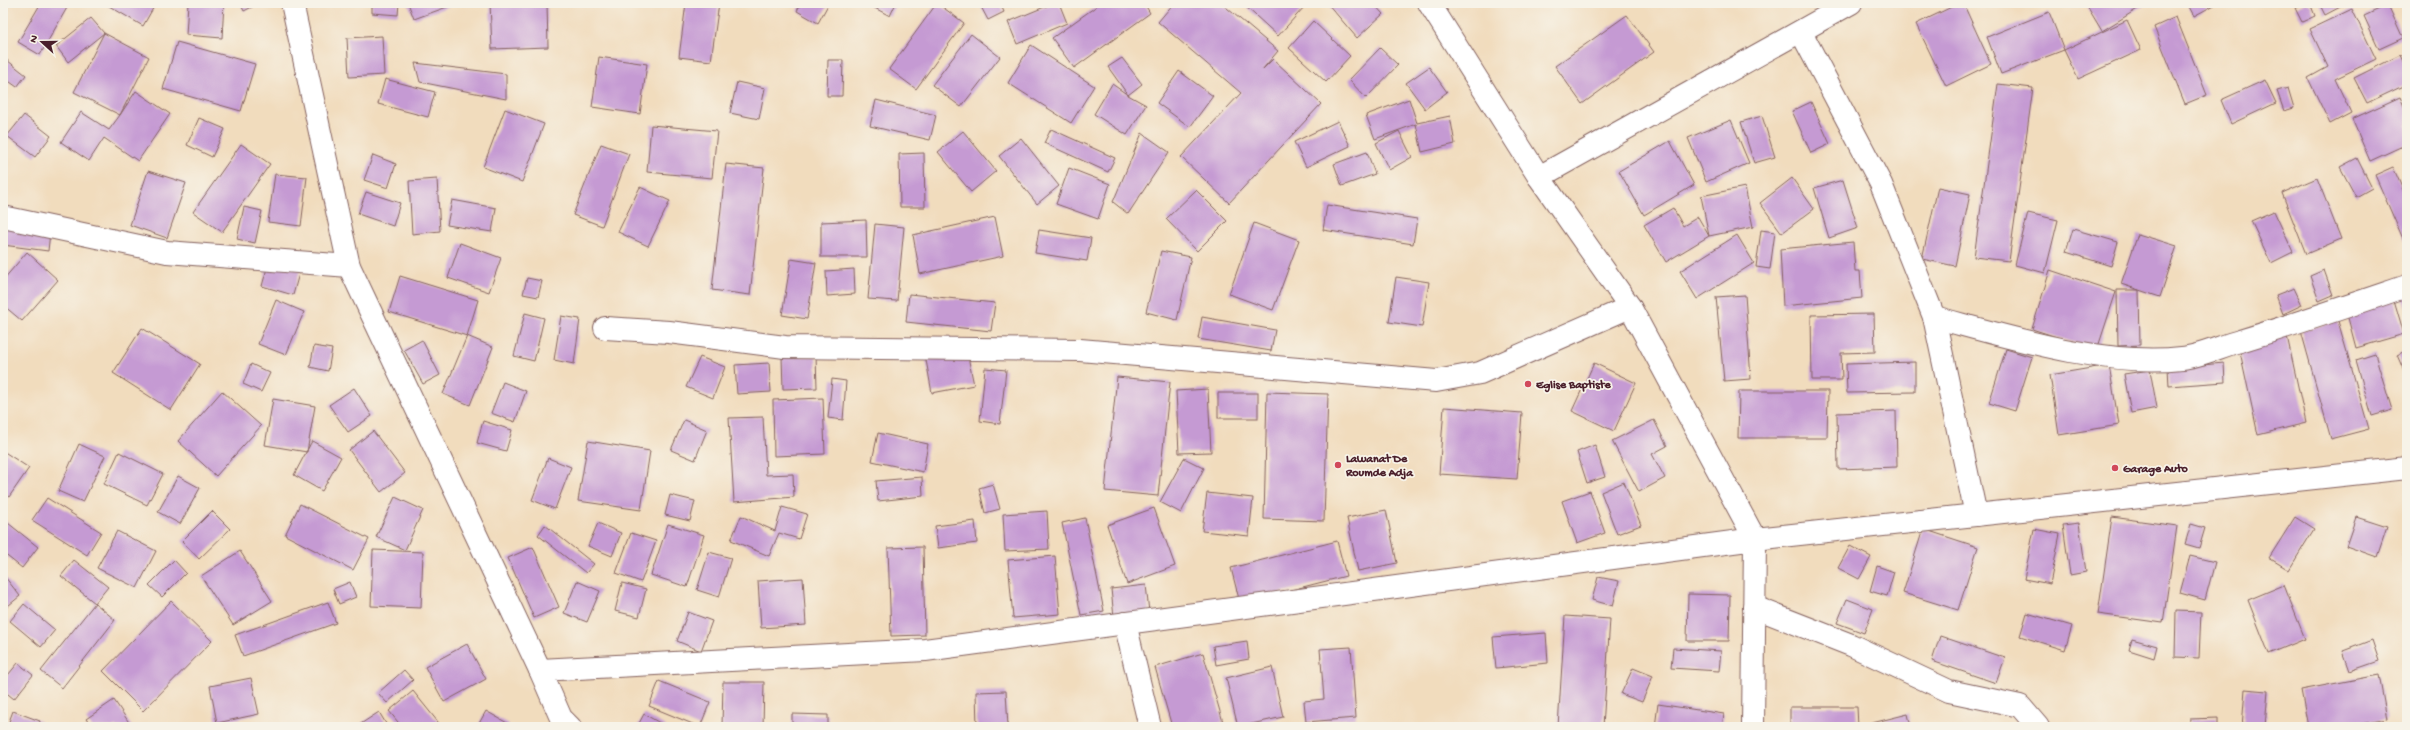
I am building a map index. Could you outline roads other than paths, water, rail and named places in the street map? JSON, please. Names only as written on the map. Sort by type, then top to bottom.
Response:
[{"type":"street","points":[[292,3],[349,266],[540,670],[559,724]]},
{"type":"street","points":[[1429,3],[1539,177],[1630,307],[1755,539],[1753,727]]},
{"type":"street","points":[[1539,177],[1851,3]]},
{"type":"street","points":[[1800,32],[1881,184],[1934,317],[1976,515]]},
{"type":"street","points":[[3,217],[167,252],[349,266]]},
{"type":"street","points":[[1934,317],[2015,339],[2082,352],[2122,357],[2182,358],[2277,330],[2407,286]]},
{"type":"street","points":[[605,328],[669,332],[785,346],[1080,350],[1436,381],[1480,373],[1630,307]]},
{"type":"street","points":[[540,670],[925,650],[1755,539],[2407,468]]},
{"type":"street","points":[[1754,607],[1851,645],[1949,691],[2020,706],[2038,727]]},
{"type":"street","points":[[1125,623],[1150,727]]},
{"type":"place","name":"Eglise Baptiste","points":[[1528,384]]},
{"type":"place","name":"Lawanat De Roumde Adja","points":[[1338,465]]},
{"type":"place","name":"Garage Auto","points":[[2115,468]]}]
